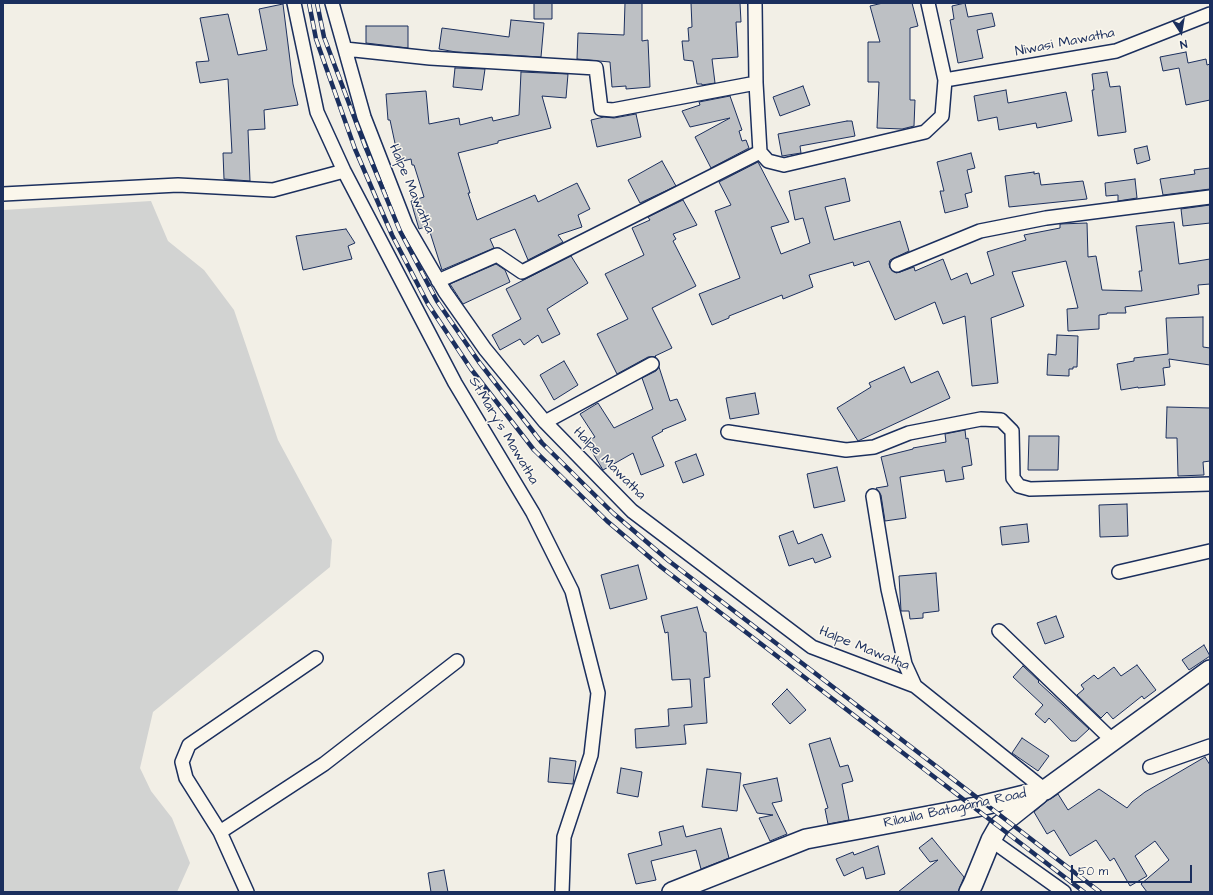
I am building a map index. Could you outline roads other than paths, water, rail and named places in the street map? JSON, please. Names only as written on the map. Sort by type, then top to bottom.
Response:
[{"type":"street","name":"St.Mary's Mawatha","points":[[294,3],[317,112],[344,172],[455,383],[534,513],[572,591],[598,693],[591,755],[564,837],[562,892]]},
{"type":"street","name":"Halpe Mawatha","points":[[332,3],[364,117],[406,225],[444,292],[485,349],[545,422],[632,511],[812,647],[915,686],[1045,790]]},
{"type":"street","points":[[756,3],[756,83],[760,152],[768,161],[784,165],[925,132],[942,116],[945,80],[928,3]]},
{"type":"street","name":"Niwasi Mawatha","points":[[945,80],[1116,51],[1210,14]]},
{"type":"street","points":[[345,49],[430,58],[596,68],[601,109],[612,110],[756,83]]},
{"type":"street","points":[[438,281],[497,255],[522,272],[760,152]]},
{"type":"street","points":[[3,194],[178,185],[273,190],[344,172]]},
{"type":"street","points":[[897,265],[980,231],[1046,218],[1210,197]]},
{"type":"street","points":[[545,422],[652,364]]},
{"type":"street","points":[[728,432],[846,450],[874,447],[909,433],[981,419],[1001,420],[1012,431],[1013,478],[1019,486],[1030,489],[1210,484]]},
{"type":"street","points":[[873,496],[888,589],[905,664],[915,686]]},
{"type":"street","points":[[1119,572],[1210,550]]},
{"type":"street","points":[[999,631],[1112,740]]},
{"type":"street","points":[[246,892],[220,832],[186,778],[182,762],[189,745],[316,658]]},
{"type":"street","points":[[220,832],[324,764],[457,661]]},
{"type":"street","name":"Rilaulla Batagama Road","points":[[672,892],[806,839],[976,808],[1045,790],[1210,670]]},
{"type":"street","points":[[1150,768],[1210,746]]},
{"type":"street","points":[[969,892],[974,884],[991,840],[999,826],[1045,790]]},
{"type":"street","points":[[991,840],[1064,892]]},
{"type":"railway","points":[[309,3],[316,39],[355,149],[392,235],[428,304],[471,369],[534,450],[607,521],[661,567],[1084,892]]},
{"type":"railway","points":[[317,3],[324,37],[365,146],[400,231],[437,301],[479,362],[542,443],[613,513],[669,561],[1100,892]]}]
